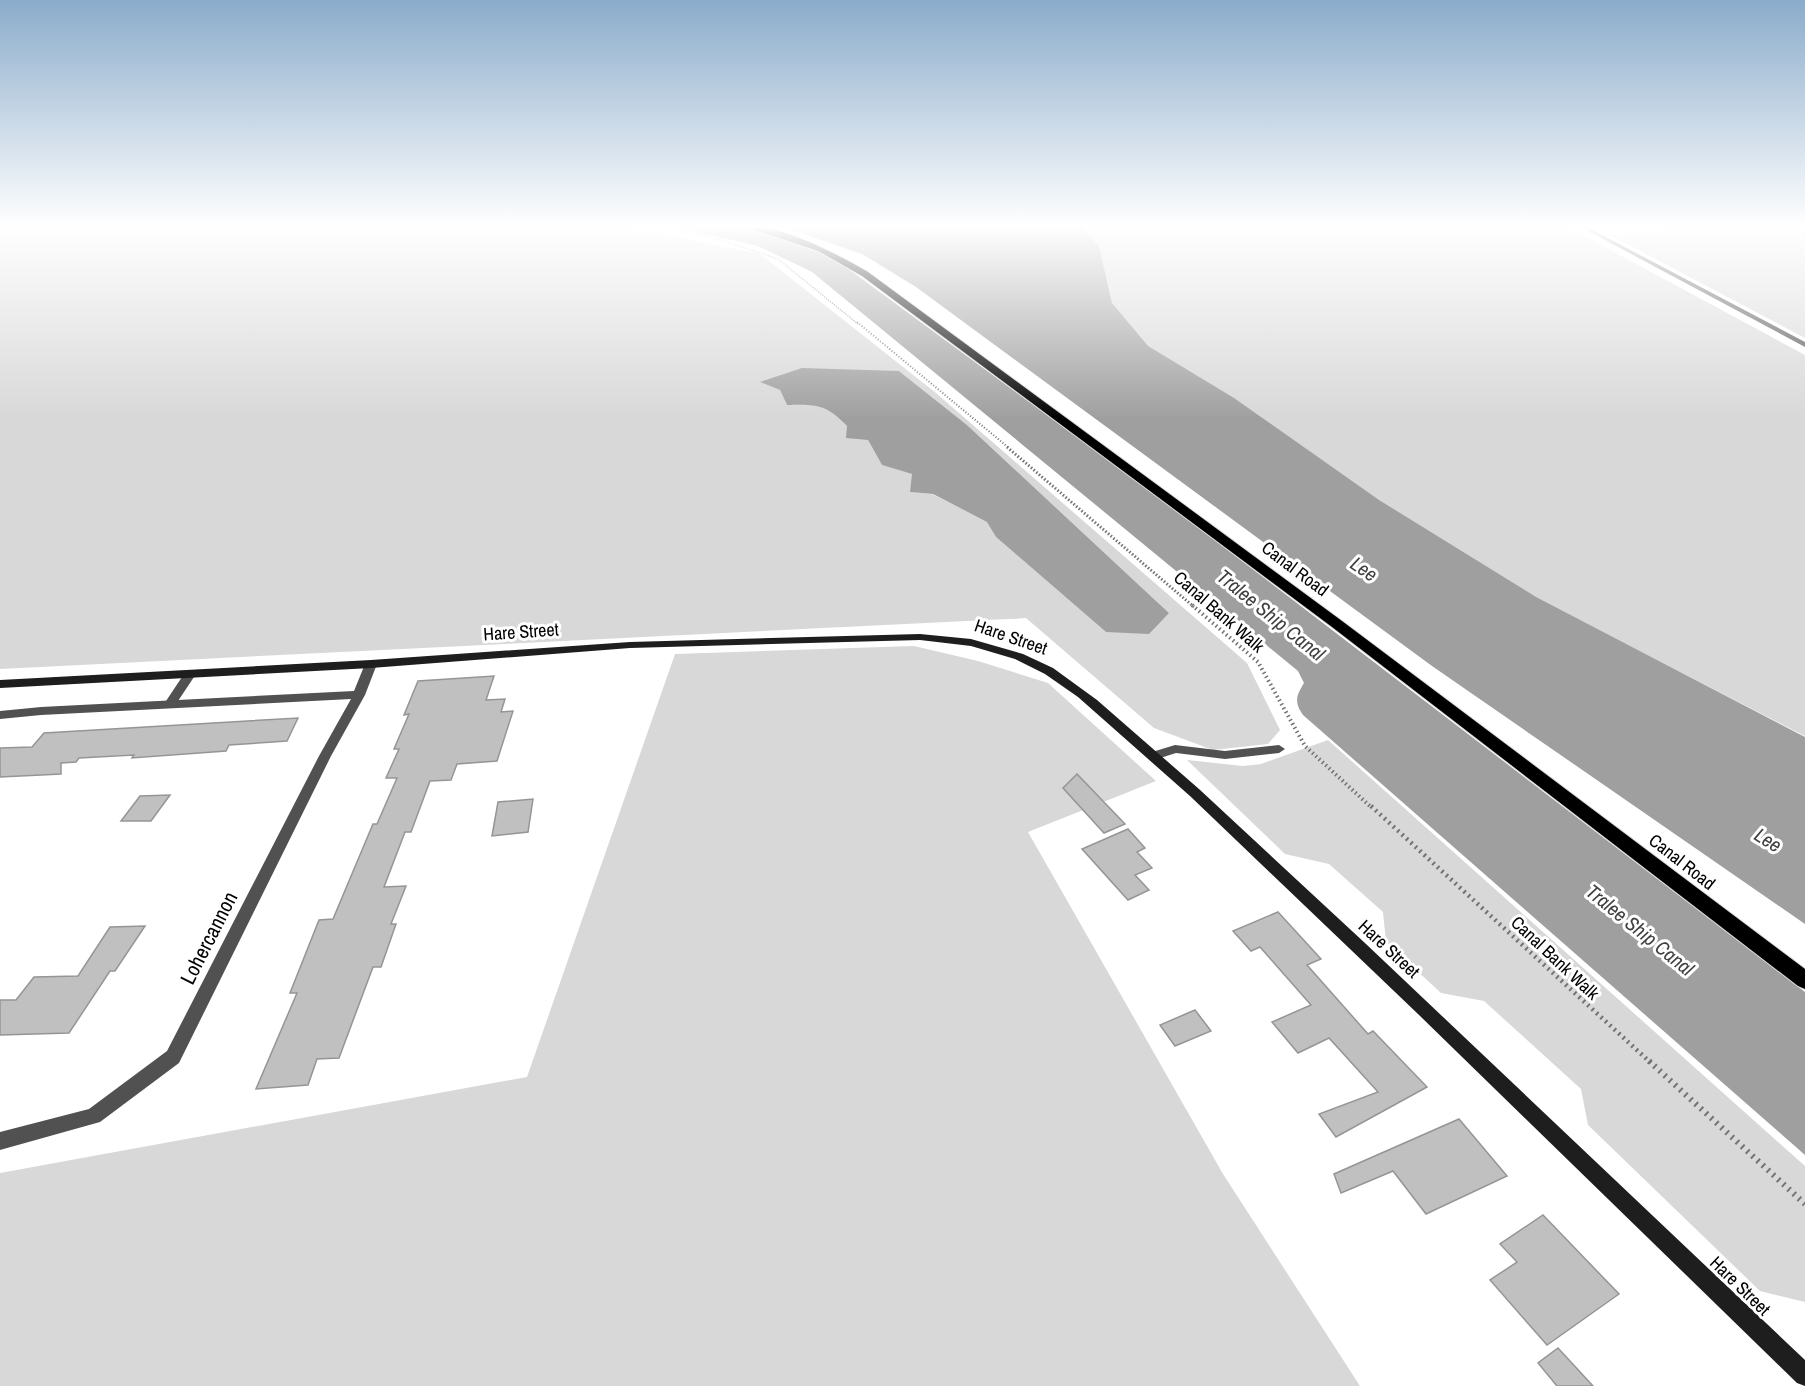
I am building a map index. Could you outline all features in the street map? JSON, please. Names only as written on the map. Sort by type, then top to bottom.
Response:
[{"type":"main road","name":"Canal Road","points":[[886,290],[1180,506],[1584,809],[1805,980]]},
{"type":"street","points":[[1701,290],[1805,345]]},
{"type":"street","name":"Hare Street","points":[[0,684],[371,664],[630,645],[920,637],[951,639],[1007,653],[1048,670],[1081,692],[1154,756],[1374,961],[1805,1375]]},
{"type":"street","name":"Lohercannon","points":[[0,1141],[94,1116],[172,1057],[325,756],[359,695],[371,664]]},
{"type":"street","points":[[170,704],[190,674]]},
{"type":"street","points":[[0,715],[359,695]]},
{"type":"street","points":[[1154,756],[1175,749],[1225,755],[1280,748]]},
{"type":"path","name":"Canal Bank Walk","points":[[815,290],[1050,482],[1258,662],[1305,746],[1805,1203]]},
{"type":"shaded area","points":[[0,290],[805,290],[936,393],[1247,663],[1280,730],[1268,744],[1213,750],[1154,728],[1026,618],[0,669]],"holes":[[[899,371],[967,425],[1169,613],[1106,632],[996,537],[988,522],[932,494],[911,492],[913,474],[882,465],[868,440],[847,426],[831,410],[813,404],[787,405],[780,390],[761,382]]]},
{"type":"shaded area","points":[[1109,290],[1684,290],[1805,355],[1805,736],[1536,598],[1491,570],[1184,421],[1112,303]]},
{"type":"shaded area","points":[[1714,290],[1805,290],[1805,338]]},
{"type":"shaded area","points":[[914,646],[978,661],[1048,683],[1156,781],[1028,832],[1223,1174],[1360,1386],[0,1386],[0,1173],[527,1077],[675,654]]},
{"type":"shaded area","points":[[1328,740],[1805,1166],[1805,1302],[1760,1291],[1588,1125],[1581,1089],[1484,1001],[1441,993],[1386,942],[1383,912],[1329,864],[1285,854],[1187,760],[1243,766],[1261,764]]},
{"type":"water","name":"Tralee Ship Canal","points":[[834,290],[877,290],[1157,496],[1805,992],[1805,1155],[1303,715],[1297,699],[1304,683],[1298,671]]},
{"type":"water","name":"Lee","points":[[920,290],[1109,290],[1112,303],[1148,346],[1234,398],[1379,500],[1536,597],[1805,737],[1805,924],[1432,666]]},
{"type":"water","points":[[802,368],[899,371],[967,425],[1169,613],[1149,634],[1106,632],[996,537],[987,522],[933,494],[910,492],[912,474],[882,465],[868,440],[846,438],[847,426],[833,413],[813,405],[787,405],[780,390],[760,382]]},
{"type":"building","points":[[494,676],[486,700],[505,699],[501,712],[513,711],[497,761],[457,764],[451,780],[430,781],[411,832],[405,832],[384,887],[406,886],[391,924],[396,924],[381,967],[373,967],[339,1058],[317,1059],[308,1085],[256,1089],[297,993],[290,993],[319,920],[333,919],[373,824],[377,824],[397,778],[386,778],[399,749],[394,749],[409,714],[404,715],[418,681]]},
{"type":"building","points":[[298,718],[287,741],[229,745],[226,751],[132,758],[134,755],[79,758],[76,762],[61,763],[61,774],[0,777],[0,748],[32,747],[44,733]]},
{"type":"building","points":[[1077,774],[1125,824],[1104,833],[1063,788]]},
{"type":"building","points":[[170,795],[151,821],[121,821],[140,796]]},
{"type":"building","points":[[533,799],[528,832],[492,836],[498,802]]},
{"type":"building","points":[[1128,829],[1145,848],[1137,852],[1152,868],[1135,875],[1149,890],[1128,900],[1082,849]]},
{"type":"building","points":[[1278,912],[1321,959],[1307,965],[1368,1034],[1373,1031],[1427,1087],[1336,1137],[1319,1114],[1378,1092],[1329,1038],[1298,1053],[1272,1022],[1311,1005],[1260,947],[1251,951],[1233,931]]},
{"type":"building","points":[[145,926],[115,971],[110,971],[69,1033],[0,1035],[0,1000],[16,1000],[34,977],[78,976],[110,927]]},
{"type":"building","points":[[1195,1010],[1211,1031],[1175,1046],[1160,1025]]},
{"type":"building","points":[[1459,1119],[1507,1176],[1426,1214],[1393,1171],[1341,1193],[1334,1174]]},
{"type":"building","points":[[1543,1215],[1619,1294],[1547,1345],[1490,1280],[1517,1262],[1500,1244]]},
{"type":"building","points":[[1558,1348],[1593,1386],[1557,1386],[1538,1363]]}]
